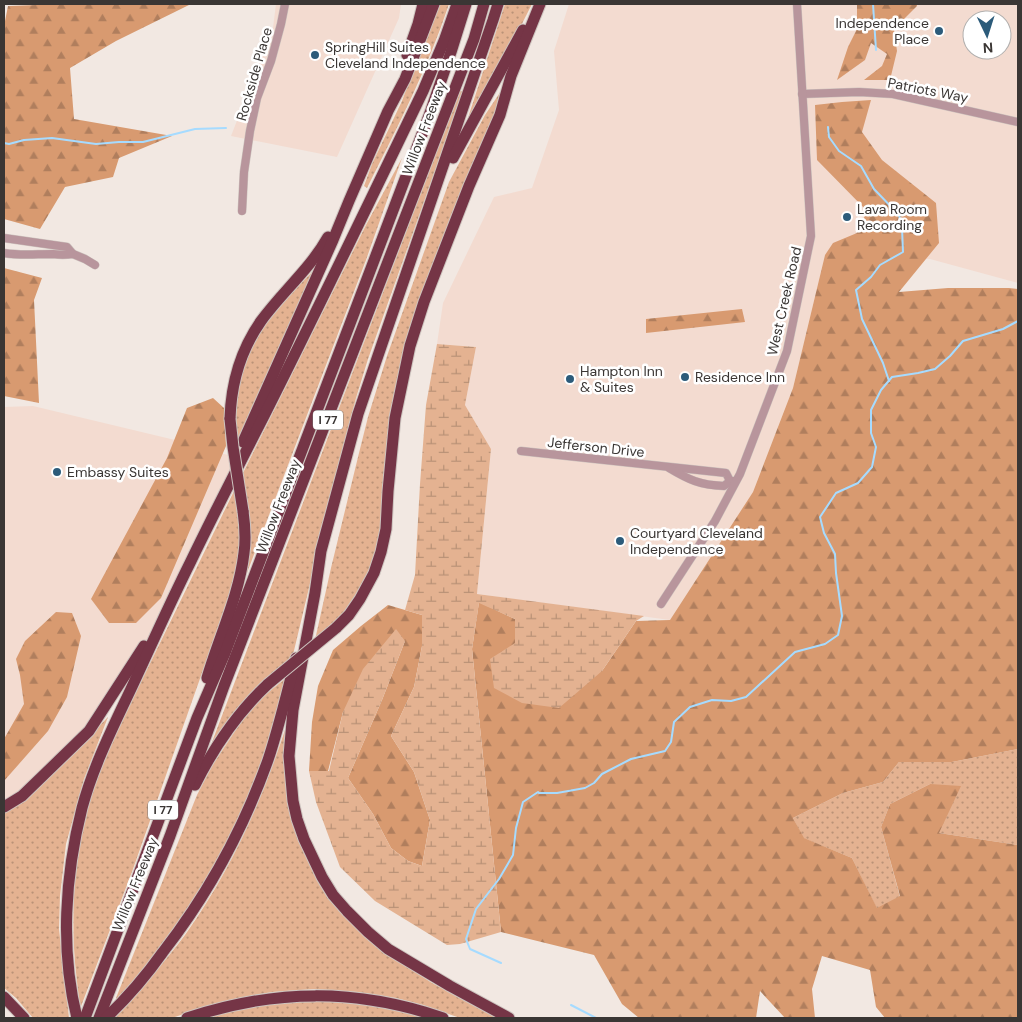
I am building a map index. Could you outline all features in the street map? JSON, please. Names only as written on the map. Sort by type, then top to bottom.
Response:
[{"type":"highway","points":[[223,495],[233,465],[388,111],[423,4]]},
{"type":"highway","points":[[388,111],[405,79],[434,4]]},
{"type":"highway","points":[[77,1018],[68,963],[67,929],[70,878],[77,830],[88,787],[101,752],[163,618],[411,115],[435,64],[457,4]]},
{"type":"highway","name":"Willow Freeway","points":[[85,1018],[197,718],[225,653],[430,113],[466,4]]},
{"type":"highway","name":"Willow Freeway","points":[[99,1018],[170,836],[224,686],[474,40],[484,4]]},
{"type":"highway","points":[[498,4],[358,414],[321,551],[293,710],[289,756],[291,784],[297,819],[312,858],[322,877],[347,911],[388,949],[509,1018]]},
{"type":"highway","points":[[170,836],[197,780],[233,722],[268,684],[336,628],[356,604],[374,573],[386,529],[395,418],[410,346],[424,302],[469,186],[500,115],[511,76],[539,4]]},
{"type":"highway","points":[[424,224],[456,152],[539,4]]},
{"type":"highway","points":[[197,718],[214,656],[235,595],[245,552],[246,536],[230,419],[231,401],[238,368],[243,353],[254,332],[319,252],[349,201]]},
{"type":"highway","points":[[106,1018],[140,982],[179,932],[214,878],[241,827],[268,760],[315,593]]},
{"type":"highway","points":[[4,807],[22,796],[89,731],[163,618]]},
{"type":"highway","points":[[187,1018],[261,999],[310,995],[380,1001],[443,1018]]},
{"type":"highway","points":[[4,997],[24,1018]]},
{"type":"street","name":"Rockside Place","points":[[242,211],[244,172],[250,131],[257,98],[270,61],[285,4]]},
{"type":"street","name":"West Creek Road","points":[[661,604],[715,521],[733,481],[740,474],[787,350],[811,236],[797,4]]},
{"type":"street","name":"Patriots Way","points":[[802,94],[859,92],[893,94],[1018,122]]},
{"type":"street","points":[[4,238],[67,246],[73,254],[95,265]]},
{"type":"street","points":[[24,242],[24,255]]},
{"type":"street","points":[[4,253],[63,256],[73,254]]},
{"type":"street","name":"Jefferson Drive","points":[[521,451],[726,473],[733,481],[724,486],[698,483],[690,481],[667,467]]},
{"type":"shaded area","points":[[276,4],[401,4],[399,18],[337,157],[231,136],[273,28]]},
{"type":"shaded area","points":[[569,4],[1018,4],[1018,283],[930,259],[825,255],[793,388],[753,492],[670,620],[477,594],[491,449],[465,405],[476,347],[437,344],[443,303],[494,197],[532,188],[559,110],[554,51]]},
{"type":"shaded area","points":[[33,406],[175,440],[242,459],[163,618],[89,731],[4,807],[4,407]]},
{"type":"green space","points":[[191,4],[116,41],[70,68],[74,119],[172,136],[119,158],[113,177],[65,187],[40,229],[4,219],[4,26],[8,6]]},
{"type":"green space","points":[[438,4],[449,4],[441,28],[411,98],[367,188],[364,186],[372,164],[402,101]]},
{"type":"green space","points":[[505,4],[532,4],[494,79],[466,124]]},
{"type":"green space","points":[[857,4],[917,4],[894,29],[897,51],[890,80],[864,80],[882,66],[887,54],[871,43],[865,60],[837,80],[848,47],[857,29]]},
{"type":"green space","points":[[460,90],[463,92],[368,359],[356,398],[292,659],[215,744],[212,742]]},
{"type":"green space","points":[[505,90],[412,326],[379,540],[367,578],[344,613],[315,640],[368,417],[387,356],[449,182],[485,115],[501,91]]},
{"type":"green space","points":[[871,100],[862,132],[882,160],[936,203],[939,243],[899,292],[948,288],[1018,289],[1018,749],[952,762],[899,762],[883,782],[843,793],[793,818],[804,838],[852,858],[877,908],[900,896],[881,827],[890,804],[930,784],[961,786],[939,833],[1018,845],[1018,1018],[885,1018],[876,1007],[870,970],[822,956],[812,989],[815,1018],[785,1018],[760,991],[756,1018],[639,1018],[622,1004],[594,955],[501,932],[472,649],[479,602],[515,619],[515,643],[602,671],[636,621],[670,620],[753,492],[793,388],[825,255],[833,243],[857,233],[867,211],[817,160],[815,105]]},
{"type":"green space","points":[[402,158],[366,260],[242,586],[250,530],[243,473],[366,225]]},
{"type":"green space","points":[[4,268],[42,278],[34,300],[39,403],[4,396]]},
{"type":"green space","points":[[315,269],[237,441],[235,421],[236,393],[246,353],[267,320]]},
{"type":"green space","points":[[742,309],[745,322],[646,333],[646,319]]},
{"type":"green space","points":[[437,344],[476,347],[465,405],[491,449],[477,594],[644,616],[636,621],[602,671],[559,708],[522,703],[494,688],[490,659],[515,643],[515,619],[479,603],[472,649],[501,932],[460,944],[447,945],[375,901],[340,867],[316,802],[309,771],[329,771],[343,712],[363,669],[396,629],[405,641],[348,778],[373,814],[391,848],[408,861],[422,866],[430,820],[414,772],[391,736],[414,687],[422,646],[422,615],[405,610],[415,575],[426,405]]},
{"type":"green space","points":[[213,398],[224,408],[226,446],[161,598],[136,623],[109,623],[91,599],[167,458],[187,408]]},
{"type":"green space","points":[[235,489],[242,531],[233,583],[133,869],[80,1009],[74,948],[74,895],[77,860],[90,797],[116,733]]},
{"type":"green space","points":[[388,605],[422,615],[422,646],[414,687],[391,736],[414,772],[430,820],[422,866],[408,861],[391,848],[373,814],[348,778],[405,641],[343,712],[328,771],[309,771],[312,722],[318,686],[333,650]]},
{"type":"green space","points":[[56,612],[72,613],[81,636],[67,697],[48,731],[4,781],[4,739],[24,704],[16,659],[25,641]]},
{"type":"green space","points":[[286,678],[254,788],[224,852],[162,948],[117,1002],[116,998],[197,795],[212,766],[243,719],[260,699]]},
{"type":"green space","points":[[108,717],[84,779],[66,844],[60,896],[59,929],[69,1018],[33,1018],[16,998],[4,988],[4,812],[32,791]]},
{"type":"green space","points":[[285,730],[287,797],[293,821],[302,848],[327,896],[377,947],[432,983],[499,1018],[460,1018],[396,998],[358,992],[314,989],[272,992],[239,998],[172,1018],[113,1018],[123,1010],[178,944],[216,887],[255,810]]},
{"type":"green space","points":[[1018,749],[1018,845],[939,833],[930,784],[890,804],[881,827],[900,897],[877,909],[852,858],[803,838],[793,818],[843,793],[883,782],[899,762],[952,762]]},
{"type":"green space","points":[[302,999],[377,1005],[431,1018],[202,1018],[229,1010]]},
{"type":"waterway","points":[[873,4],[876,50]]},
{"type":"waterway","points":[[828,127],[829,137],[839,151],[861,166],[874,189],[899,215],[902,228],[903,252],[880,265],[871,277],[856,290],[862,319],[883,363],[889,381]]},
{"type":"waterway","points":[[4,143],[9,144],[24,140],[52,138],[96,144],[143,142],[195,129],[226,128]]},
{"type":"waterway","points":[[501,963],[470,949],[466,939],[476,909],[499,879],[513,855],[516,828],[523,802],[538,792],[557,793],[585,788],[594,783],[602,774],[631,759],[665,751],[671,742],[674,722],[690,707],[712,700],[731,701],[746,697],[795,652],[825,644],[838,635],[842,616],[835,554],[824,533],[820,517],[836,493],[858,483],[872,467],[876,447],[871,433],[871,410],[881,390],[892,377],[935,369],[963,341],[1003,329],[1018,321]]},
{"type":"waterway","points":[[571,1005],[596,1018]]},
{"type":"place","name":"Independence Place","points":[[939,31]]},
{"type":"place","name":"SpringHill Suites Cleveland Independence","points":[[315,55]]},
{"type":"place","name":"Lava Room Recording","points":[[847,217]]},
{"type":"place","name":"Residence Inn","points":[[685,377]]},
{"type":"place","name":"Hampton Inn & Suites","points":[[570,379]]},
{"type":"place","name":"Embassy Suites","points":[[57,472]]},
{"type":"place","name":"Courtyard Cleveland Independence","points":[[620,541]]}]
